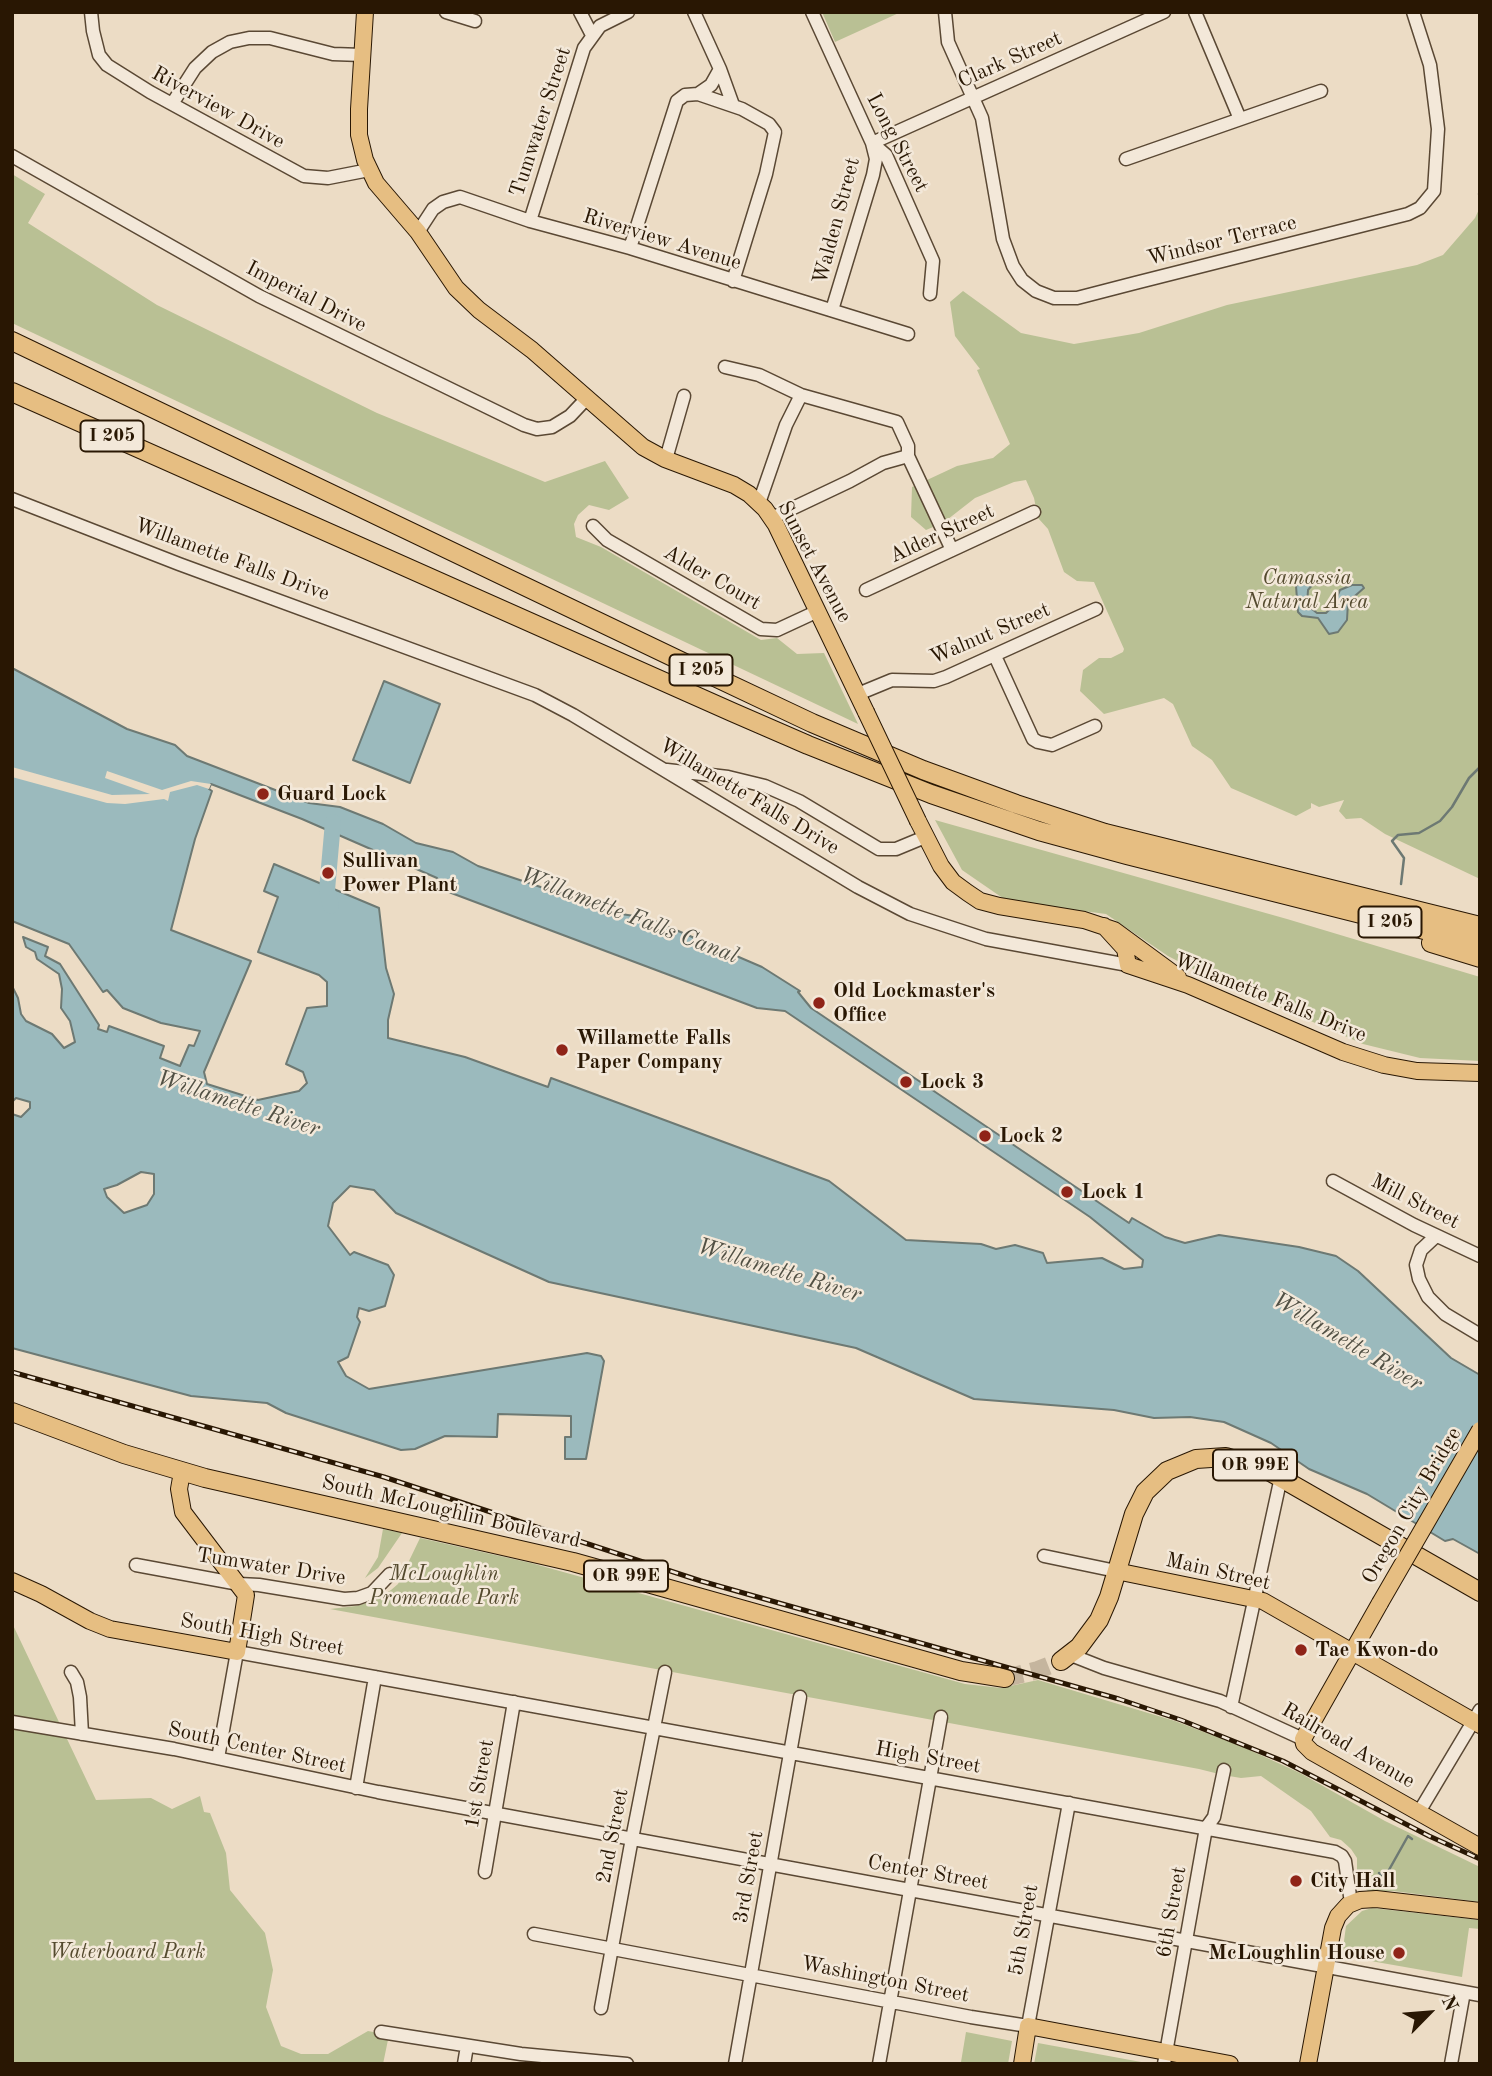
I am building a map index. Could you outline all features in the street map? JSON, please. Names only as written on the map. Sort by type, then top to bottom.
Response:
[{"type":"highway","name":"I 205","points":[[12,341],[812,723],[923,770],[1105,833],[1480,926]]},
{"type":"highway","name":"I 205","points":[[12,392],[757,723],[919,789],[1040,831],[1209,877],[1480,944]]},
{"type":"highway","points":[[12,405],[211,481]]},
{"type":"highway","points":[[1301,900],[1480,958]]},
{"type":"highway","name":"South McLoughlin Boulevard","points":[[12,1412],[97,1445],[182,1472],[573,1562],[961,1671],[1005,1678]]},
{"type":"highway","name":"OR 99E","points":[[1066,1658],[1087,1638],[1099,1620],[1141,1499],[1159,1476],[1176,1465],[1196,1458],[1226,1457],[1255,1465],[1281,1477],[1480,1592]]},
{"type":"main road","name":"Sunset Avenue","points":[[365,12],[359,135],[369,170],[383,192],[418,232],[464,296],[532,350],[643,447],[742,489],[772,518],[925,837],[953,882],[980,901],[1104,926],[1130,940],[1188,985]]},
{"type":"main road","points":[[1104,926],[1125,948],[1128,965]]},
{"type":"main road","name":"Willamette Falls Drive","points":[[1128,965],[1188,985],[1372,1062],[1428,1073],[1480,1073]]},
{"type":"main road","name":"Oregon City Bridge","points":[[1303,1738],[1480,1430]]},
{"type":"main road","points":[[182,1472],[179,1489],[183,1512],[246,1595],[237,1652]]},
{"type":"main road","name":"Main Street","points":[[1116,1571],[1254,1598],[1478,1719]]},
{"type":"main road","name":"South High Street","points":[[12,1581],[110,1629],[237,1652]]},
{"type":"main road","name":"Railroad Avenue","points":[[1303,1738],[1306,1747],[1312,1752],[1480,1847]]},
{"type":"main road","points":[[1308,2064],[1325,1966],[1335,1921],[1341,1911],[1350,1903],[1376,1899],[1480,1911]]},
{"type":"main road","name":"Washington Street","points":[[1028,2026],[1165,2058],[1230,2064]]},
{"type":"main road","name":"5th Street","points":[[1022,2064],[1028,2026]]},
{"type":"street","name":"Riverview Drive","points":[[91,12],[96,46],[107,65],[172,104],[304,176],[328,178],[369,170]]},
{"type":"street","points":[[446,12],[475,21]]},
{"type":"street","points":[[580,12],[592,36],[600,26],[628,12]]},
{"type":"street","points":[[694,12],[733,105]]},
{"type":"street","name":"Long Street","points":[[812,12],[872,143],[886,155],[933,261],[930,293]]},
{"type":"street","name":"Windsor Terrace","points":[[945,12],[948,42],[982,118],[1003,239],[1013,267],[1022,280],[1035,291],[1054,298],[1077,298],[1408,214],[1420,208],[1431,197],[1437,180],[1438,129],[1430,65],[1413,12]]},
{"type":"street","name":"Clark Street","points":[[872,143],[1164,12]]},
{"type":"street","points":[[1195,12],[1240,119]]},
{"type":"street","name":"Tumwater Street","points":[[530,221],[581,56],[592,36]]},
{"type":"street","points":[[172,104],[195,68],[212,52],[230,42],[270,38],[332,54],[362,55]]},
{"type":"street","points":[[630,248],[677,101],[710,85],[720,69]]},
{"type":"street","points":[[1126,159],[1321,91]]},
{"type":"street","points":[[691,94],[733,105],[773,128],[775,139],[733,281]]},
{"type":"street","name":"Walden Street","points":[[832,310],[873,175],[876,159],[872,143]]},
{"type":"street","name":"Imperial Drive","points":[[12,156],[259,296],[524,425],[537,429],[552,427],[570,416],[587,398]]},
{"type":"street","name":"Riverview Avenue","points":[[418,232],[433,209],[443,202],[460,197],[530,221],[630,248],[908,334]]},
{"type":"street","points":[[725,367],[759,375],[802,395],[897,422],[908,446],[908,456],[952,550]]},
{"type":"street","points":[[759,503],[786,425],[802,395]]},
{"type":"street","points":[[666,459],[684,396]]},
{"type":"street","points":[[772,518],[883,463],[908,456]]},
{"type":"street","name":"Willamette Falls Drive","points":[[12,499],[179,564],[526,691],[573,715],[858,887],[910,914],[986,939],[1128,965]]},
{"type":"street","name":"Alder Street","points":[[866,590],[1034,512]]},
{"type":"street","name":"Alder Court","points":[[593,526],[607,540],[761,629],[777,630],[818,611]]},
{"type":"street","name":"Walnut Street","points":[[858,694],[892,680],[934,681],[1096,609]]},
{"type":"street","points":[[995,656],[1033,739],[1052,745],[1095,726]]},
{"type":"street","points":[[663,770],[727,777],[765,786],[799,801],[883,850],[896,849],[925,837]]},
{"type":"street","name":"Mill Street","points":[[1333,1181],[1436,1236],[1480,1256]]},
{"type":"street","points":[[1436,1236],[1421,1250],[1416,1265],[1419,1279],[1428,1297],[1445,1314],[1480,1335]]},
{"type":"street","points":[[1231,1707],[1281,1477]]},
{"type":"street","name":"Main Street","points":[[1044,1556],[1116,1571]]},
{"type":"street","name":"Tumwater Drive","points":[[136,1565],[239,1584],[352,1599],[372,1593],[390,1574]]},
{"type":"street","points":[[218,1758],[237,1652]]},
{"type":"street","name":"South High Street","points":[[237,1652],[514,1702]]},
{"type":"street","name":"Railroad Avenue","points":[[1066,1658],[1187,1692],[1231,1707],[1303,1738]]},
{"type":"street","points":[[71,1672],[77,1682],[80,1697],[82,1734]]},
{"type":"street","name":"2nd Street","points":[[601,2008],[665,1672]]},
{"type":"street","points":[[356,1788],[375,1677]]},
{"type":"street","name":"3rd Street","points":[[735,2064],[800,1697]]},
{"type":"street","name":"High Street","points":[[514,1702],[1335,1852],[1345,1861],[1350,1903]]},
{"type":"street","name":"1st Street","points":[[485,1872],[514,1702]]},
{"type":"street","points":[[879,2064],[941,1717]]},
{"type":"street","points":[[1419,1812],[1478,1719]]},
{"type":"street","name":"South Center Street","points":[[12,1722],[218,1758],[356,1788],[494,1813]]},
{"type":"street","name":"6th Street","points":[[1165,2058],[1206,1828],[1214,1818],[1224,1770]]},
{"type":"street","name":"5th Street","points":[[1028,2026],[1069,1803]]},
{"type":"street","name":"Center Street","points":[[494,1813],[1480,1994]]},
{"type":"street","name":"Washington Street","points":[[534,1934],[1028,2026]]},
{"type":"street","points":[[1451,2064],[1464,1992]]},
{"type":"street","points":[[381,2032],[467,2046],[627,2064]]},
{"type":"street","points":[[464,2064],[467,2046]]},
{"type":"green space","points":[[822,12],[901,12],[835,42]]},
{"type":"green space","points":[[12,174],[45,194],[28,223],[157,305],[377,413],[545,482],[605,461],[629,498],[609,510],[589,505],[578,515],[574,524],[576,537],[601,547],[761,640],[777,638],[797,654],[824,653],[858,724],[12,323]]},
{"type":"green space","name":"Camassia Natural Area","points":[[1480,207],[1480,879],[1385,834],[1361,818],[1346,819],[1339,811],[1344,800],[1319,807],[1311,803],[1311,808],[1296,816],[1231,788],[1212,760],[1192,746],[1173,704],[1164,698],[1104,714],[1080,691],[1083,670],[1099,658],[1111,658],[1124,649],[1094,582],[1077,581],[1064,572],[1048,529],[1038,518],[1034,498],[1026,480],[1014,482],[975,498],[943,523],[926,530],[911,517],[912,487],[957,466],[993,458],[1010,444],[977,370],[980,369],[955,336],[950,302],[963,291],[1021,333],[1074,344],[1139,333],[1227,305],[1417,265],[1443,255],[1475,218]]},
{"type":"green space","points":[[935,820],[1287,919],[1480,977],[1480,1061],[1420,1058],[1363,1044],[1197,971],[1168,956],[1106,914],[1007,901],[962,870]]},
{"type":"green space","points":[[383,1529],[402,1533],[378,1568],[365,1578],[378,1557]]},
{"type":"green space","name":"McLoughlin Promenade Park","points":[[420,1538],[531,1563],[965,1684],[1001,1688],[1038,1680],[1175,1721],[1243,1747],[1300,1773],[1385,1821],[1480,1867],[1480,1902],[1393,1891],[1368,1891],[1357,1876],[1357,1858],[1351,1849],[1341,1840],[1330,1837],[1311,1811],[1261,1776],[1241,1778],[1223,1775],[330,1609],[373,1601],[391,1590],[398,1584]]},
{"type":"green space","name":"Waterboard Park","points":[[12,1623],[96,1800],[151,1798],[172,1809],[200,1796],[204,1812],[210,1813],[226,1853],[230,1890],[265,1933],[273,1970],[266,2007],[281,2046],[301,2054],[328,2054],[368,2031],[389,2035],[383,2064],[12,2064]]},
{"type":"green space","points":[[1372,1908],[1480,1920],[1480,1929],[1469,1928],[1462,1977],[1342,1956],[1346,1926],[1362,1911]]},
{"type":"green space","points":[[966,2032],[1012,2041],[1008,2064],[961,2062]]},
{"type":"green space","points":[[1038,2043],[1152,2064],[1034,2064]]},
{"type":"water","points":[[1311,581],[1313,584],[1308,590],[1307,605],[1317,613],[1326,613],[1333,606],[1340,590],[1352,585],[1362,585],[1364,588],[1348,602],[1347,620],[1338,632],[1329,634],[1318,618],[1302,616],[1298,612],[1296,586]]},
{"type":"water","points":[[12,668],[127,729],[175,745],[187,756],[309,803],[340,807],[383,824],[416,843],[453,852],[478,866],[621,914],[648,918],[762,967],[800,991],[798,992],[811,1008],[1129,1223],[1132,1218],[1165,1237],[1185,1243],[1219,1235],[1299,1247],[1336,1256],[1358,1271],[1451,1358],[1480,1375],[1480,1554],[1453,1539],[1445,1541],[1367,1494],[1309,1469],[1271,1443],[1224,1422],[1190,1417],[1154,1418],[1114,1410],[974,1399],[856,1348],[549,1282],[396,1213],[374,1190],[350,1186],[333,1203],[328,1226],[350,1255],[354,1252],[388,1265],[394,1275],[385,1306],[369,1311],[359,1308],[357,1317],[360,1322],[348,1357],[338,1362],[346,1376],[369,1389],[587,1353],[601,1356],[604,1361],[586,1459],[565,1459],[565,1437],[571,1437],[571,1416],[498,1414],[497,1437],[445,1436],[415,1449],[401,1450],[286,1413],[267,1403],[191,1396],[12,1348],[12,1114],[21,1117],[30,1108],[30,1102],[16,1098],[12,1102],[12,986],[26,1021],[52,1034],[64,1048],[75,1042],[70,1021],[61,1008],[62,989],[59,974],[37,959],[35,952],[26,947],[23,937],[48,947],[45,956],[60,964],[99,1025],[98,1029],[107,1032],[109,1026],[164,1046],[160,1058],[180,1066],[189,1045],[194,1046],[200,1031],[161,1023],[123,1008],[107,990],[103,992],[69,944],[12,921]],"holes":[[[211,784],[302,819],[437,878],[446,891],[757,1008],[785,1011],[1090,1217],[1143,1260],[1142,1267],[1124,1269],[1102,1258],[1047,1263],[1043,1253],[1015,1245],[996,1249],[981,1244],[906,1240],[829,1181],[551,1078],[548,1087],[465,1057],[388,1038],[388,1020],[394,994],[386,968],[379,908],[274,864],[264,891],[278,897],[258,952],[319,975],[327,982],[327,1006],[307,1008],[286,1064],[303,1072],[307,1083],[299,1091],[258,1100],[207,1084],[204,1072],[251,961],[171,930],[195,839],[212,791],[209,789]],[[141,1172],[154,1174],[154,1194],[147,1205],[124,1213],[107,1197],[104,1189]]]},
{"type":"water","points":[[384,681],[440,704],[410,783],[353,760]]},
{"type":"pier","points":[[12,767],[112,795],[150,794],[105,778],[107,771],[162,790],[191,781],[211,784],[209,789],[197,785],[170,792],[168,801],[164,799],[125,804],[107,803],[12,777]]},
{"type":"waterway","points":[[1401,884],[1404,858],[1392,841],[1398,835],[1419,833],[1440,821],[1452,807],[1469,778],[1480,767]]},
{"type":"waterway","points":[[331,906],[327,890],[333,822]]},
{"type":"waterway","points":[[1379,1873],[1385,1877],[1408,1836],[1412,1839]]},
{"type":"waterway","points":[[1365,1881],[1371,1872]]},
{"type":"tunnel","points":[[1005,1678],[1061,1661]]},
{"type":"railway","points":[[12,1372],[384,1477],[701,1581],[1119,1699],[1181,1720],[1283,1761],[1429,1836],[1480,1859]]},
{"type":"place","name":"Guard Lock","points":[[263,794]]},
{"type":"place","name":"Sullivan Power Plant","points":[[328,873]]},
{"type":"place","name":"Old Lockmaster's Office","points":[[819,1003]]},
{"type":"place","name":"Willamette Falls Paper Company","points":[[562,1050]]},
{"type":"place","name":"Lock 3","points":[[906,1082]]},
{"type":"place","name":"Lock 2","points":[[985,1136]]},
{"type":"place","name":"Lock 1","points":[[1067,1192]]},
{"type":"place","name":"Tae Kwon-do","points":[[1301,1650]]},
{"type":"place","name":"City Hall","points":[[1296,1881]]},
{"type":"place","name":"McLoughlin House","points":[[1399,1953]]},
{"type":"water label","name":"Willamette Falls Canal","points":[[629,916]]},
{"type":"water label","name":"Willamette River","points":[[238,1104]]},
{"type":"water label","name":"Willamette River","points":[[779,1271]]},
{"type":"water label","name":"Willamette River","points":[[1347,1342]]}]
